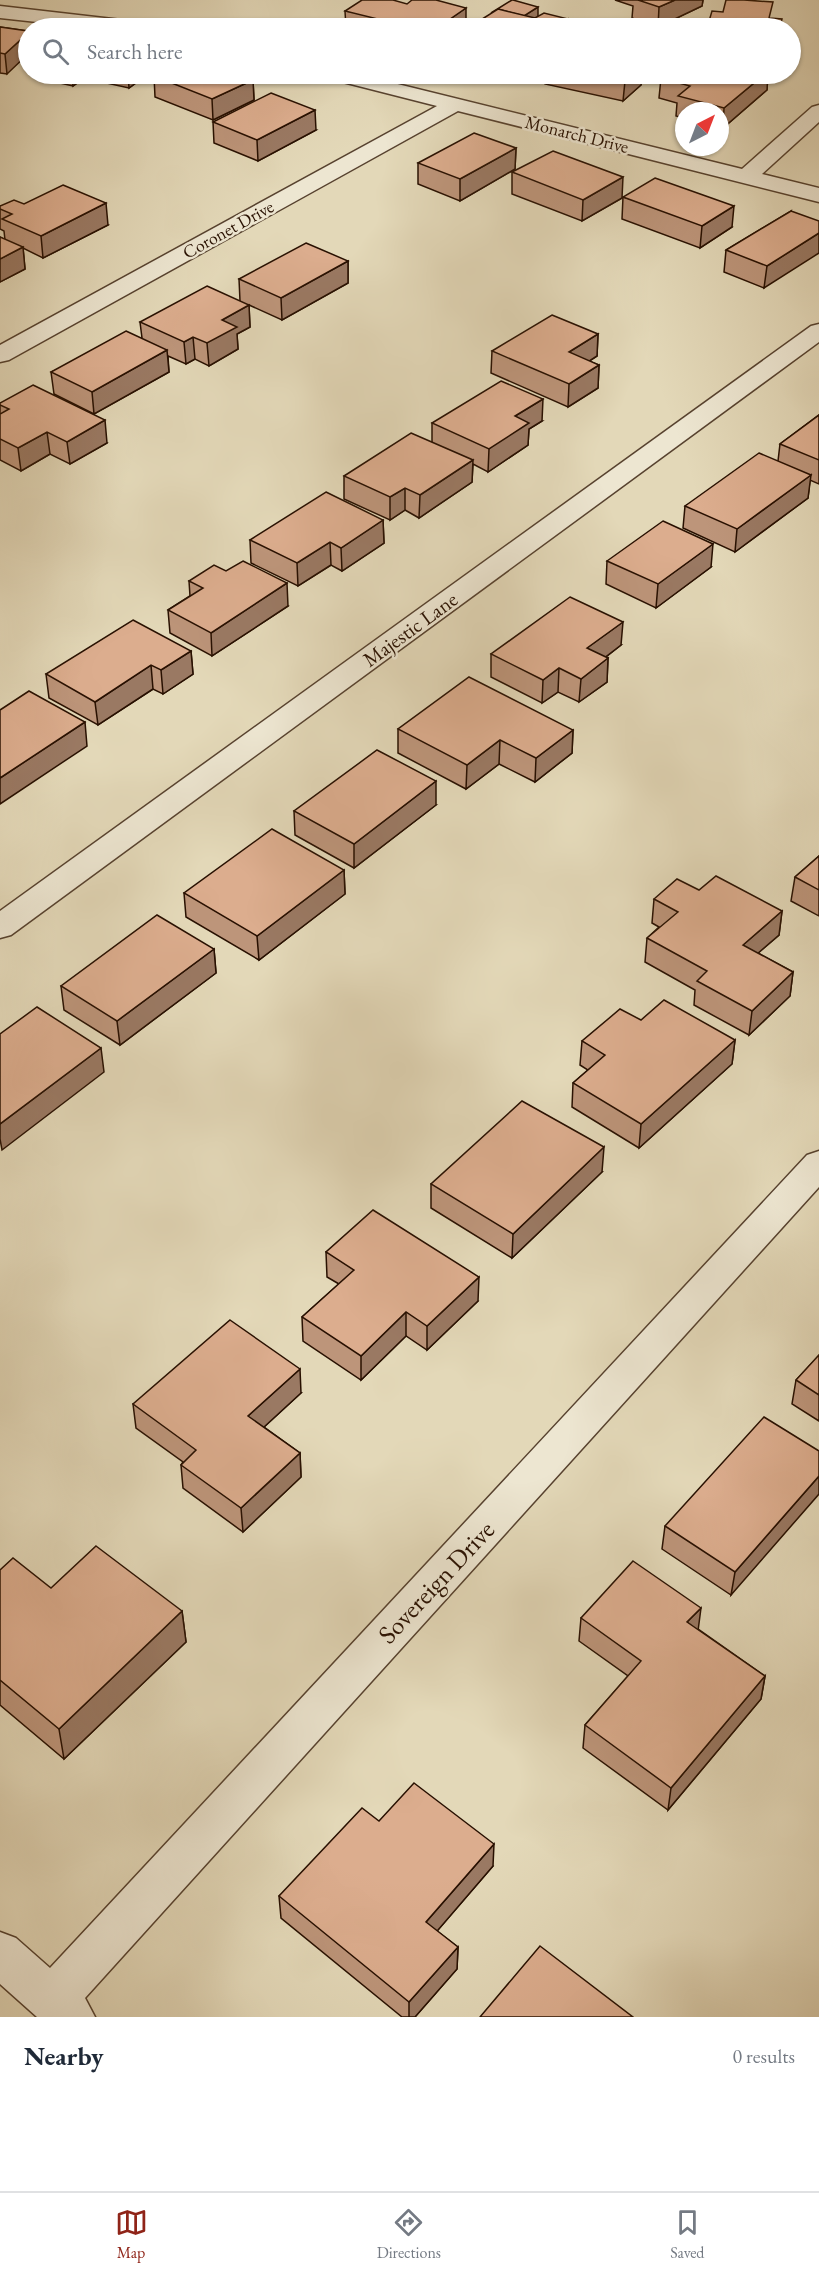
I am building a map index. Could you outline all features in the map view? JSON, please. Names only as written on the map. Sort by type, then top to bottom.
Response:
[{"type":"street","points":[[0,12],[52,18]]},
{"type":"street","name":"Monarch Drive","points":[[375,84],[819,195]]},
{"type":"street","name":"Coronet Drive","points":[[0,355],[456,104]]},
{"type":"street","points":[[747,176],[819,111]]},
{"type":"street","name":"Majestic Lane","points":[[0,927],[819,331]]},
{"type":"street","name":"Sovereign Drive","points":[[62,2009],[819,1164]]},
{"type":"street","points":[[0,1954],[62,2009]]},
{"type":"building","points":[[362,0],[393,0],[407,4],[412,0],[436,0],[466,8],[452,18],[373,18],[345,11]]},
{"type":"building","points":[[512,0],[538,7],[524,16],[498,9],[491,13]]},
{"type":"building","points":[[638,0],[675,0],[659,7]]},
{"type":"building","points":[[726,0],[773,2],[769,18],[710,18],[712,11],[723,12]]},
{"type":"building","points":[[498,9],[535,18],[484,18]]},
{"type":"building","points":[[544,13],[564,18],[535,18]]},
{"type":"building","points":[[0,27],[18,30],[18,42],[5,54],[0,53]]},
{"type":"building","points":[[174,84],[244,84],[212,99]]},
{"type":"building","points":[[683,84],[753,84],[729,104],[729,102],[701,102],[678,96],[690,86]]},
{"type":"building","points":[[271,93],[315,110],[257,140],[213,122]]},
{"type":"building","points":[[474,133],[516,148],[460,179],[418,163]]},
{"type":"building","points":[[553,151],[623,177],[583,200],[512,172]]},
{"type":"building","points":[[655,178],[734,206],[702,226],[623,197]]},
{"type":"building","points":[[63,185],[106,203],[41,236],[2,219],[12,214],[0,209],[0,206],[14,200],[24,204]]},
{"type":"building","points":[[791,211],[819,221],[819,233],[767,266],[726,250]]},
{"type":"building","points":[[0,237],[23,247],[0,259]]},
{"type":"building","points":[[306,243],[348,261],[281,298],[239,279]]},
{"type":"building","points":[[207,286],[249,305],[222,320],[237,327],[207,343],[193,337],[184,342],[140,322]]},
{"type":"building","points":[[552,315],[598,334],[569,352],[599,365],[569,384],[492,351]]},
{"type":"building","points":[[126,331],[167,350],[92,392],[51,372]]},
{"type":"building","points":[[501,381],[543,399],[515,416],[529,423],[489,449],[432,423]]},
{"type":"building","points":[[33,385],[105,420],[67,442],[47,432],[18,448],[0,439],[0,414],[9,409],[0,403]]},
{"type":"building","points":[[819,415],[819,460],[780,444]]},
{"type":"building","points":[[411,433],[473,460],[420,495],[405,488],[390,497],[344,476]]},
{"type":"building","points":[[759,453],[811,475],[737,529],[685,506]]},
{"type":"building","points":[[326,492],[383,520],[341,548],[330,542],[297,563],[250,540]]},
{"type":"building","points":[[663,521],[713,544],[658,584],[607,561]]},
{"type":"building","points":[[243,561],[287,583],[211,633],[168,610],[203,588],[189,581],[214,565],[226,571]]},
{"type":"building","points":[[570,597],[623,622],[587,648],[608,658],[581,679],[559,668],[543,680],[491,654]]},
{"type":"building","points":[[133,620],[191,651],[161,670],[151,665],[95,702],[46,674]]},
{"type":"building","points":[[469,677],[573,730],[536,758],[500,740],[467,765],[398,729]]},
{"type":"building","points":[[29,691],[85,722],[0,778],[0,710]]},
{"type":"building","points":[[377,750],[436,781],[354,844],[294,811]]},
{"type":"building","points":[[272,829],[344,870],[257,936],[184,893]]},
{"type":"building","points":[[819,856],[819,890],[795,877]]},
{"type":"building","points":[[716,876],[782,911],[743,945],[793,972],[752,1011],[697,981],[707,971],[647,938],[678,912],[654,899],[677,879],[699,890]]},
{"type":"building","points":[[157,915],[214,949],[117,1021],[61,986]]},
{"type":"building","points":[[664,1000],[735,1040],[641,1124],[573,1083],[605,1055],[582,1041],[620,1009],[641,1020]]},
{"type":"building","points":[[37,1007],[101,1048],[0,1124],[0,1034]]},
{"type":"building","points":[[522,1101],[604,1147],[513,1234],[431,1184]]},
{"type":"building","points":[[373,1210],[479,1277],[427,1326],[406,1312],[361,1356],[302,1317],[354,1270],[326,1252]]},
{"type":"building","points":[[230,1320],[300,1369],[248,1416],[300,1453],[241,1508],[181,1465],[196,1450],[133,1404]]},
{"type":"building","points":[[819,1355],[819,1395],[796,1380]]},
{"type":"building","points":[[764,1417],[819,1451],[819,1476],[735,1572],[665,1526]]},
{"type":"building","points":[[96,1546],[182,1611],[59,1729],[0,1680],[0,1570],[13,1558],[51,1588]]},
{"type":"building","points":[[633,1561],[701,1608],[687,1622],[765,1676],[671,1788],[585,1725],[641,1661],[581,1618]]},
{"type":"building","points":[[414,1783],[494,1844],[426,1922],[458,1947],[409,2002],[279,1896],[362,1808],[379,1821]]},
{"type":"building","points":[[540,1946],[633,2017],[480,2017]]}]
